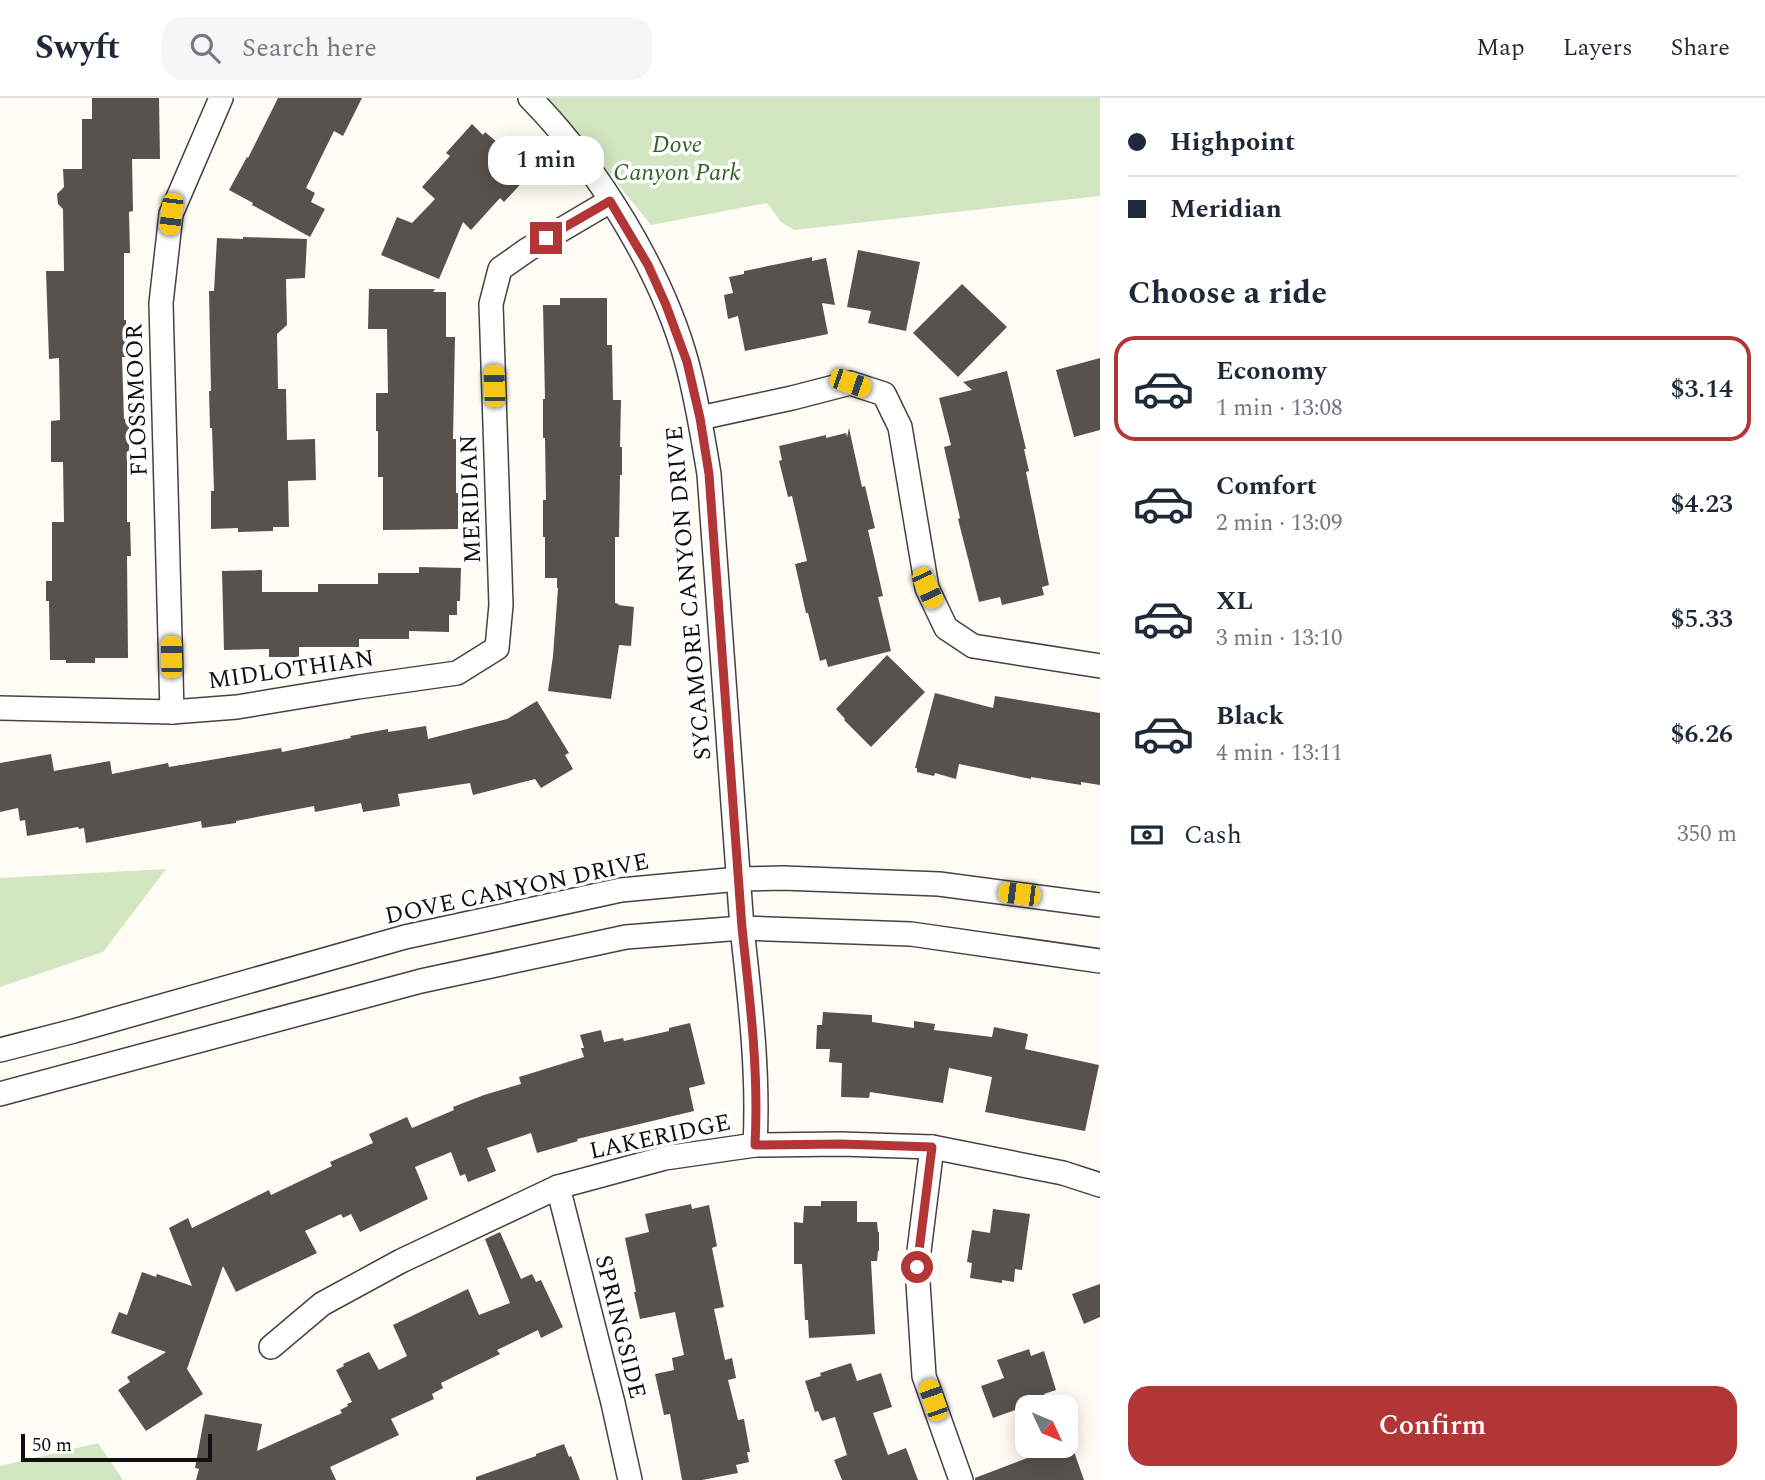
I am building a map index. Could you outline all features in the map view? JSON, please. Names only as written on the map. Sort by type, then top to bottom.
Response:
[{"type":"street","name":"FLOSSMOOR","points":[[172,712],[161,303],[171,214],[221,98]]},
{"type":"street","name":"SYCAMORE CANYON DRIVE","points":[[530,98],[577,151],[648,265],[687,362],[700,418],[709,474],[747,973],[757,1106],[755,1145]]},
{"type":"street","name":"MERIDIAN","points":[[497,648],[500,605],[491,303],[500,270],[527,250],[610,201]]},
{"type":"street","points":[[700,418],[850,383],[884,394],[900,427],[927,588],[946,628],[973,646],[1100,666]]},
{"type":"street","name":"MIDLOTHIAN","points":[[0,708],[172,712],[237,707],[457,673],[497,648]]},
{"type":"street","name":"DOVE CANYON DRIVE","points":[[0,1050],[405,937],[621,890],[739,879],[783,878],[939,884],[1100,905]]},
{"type":"street","points":[[0,1094],[421,981],[626,937],[742,928],[911,934],[1100,961]]},
{"type":"street","name":"LAKERIDGE","points":[[271,1347],[322,1304],[401,1261],[558,1186],[665,1158],[755,1145],[932,1147],[1063,1173],[1100,1185]]},
{"type":"street","points":[[932,1147],[917,1267],[925,1376],[961,1480]]},
{"type":"street","name":"SPRINGSIDE","points":[[558,1186],[630,1480]]},
{"type":"green space","name":"Dove Canyon Park","points":[[548,98],[1100,98],[1100,196],[794,230],[781,222],[767,203],[651,225]]},
{"type":"green space","points":[[166,869],[103,952],[0,987],[0,878]]},
{"type":"green space","points":[[98,1443],[123,1480],[0,1480],[0,1466]]},
{"type":"building","points":[[92,98],[159,98],[160,159],[132,159],[133,211],[129,212],[130,253],[124,253],[127,357],[122,357],[124,419],[129,419],[127,522],[130,522],[131,556],[127,556],[128,658],[95,658],[95,663],[66,663],[66,660],[50,660],[49,601],[46,601],[46,581],[52,581],[52,522],[64,522],[63,462],[51,462],[51,421],[60,420],[59,358],[49,359],[46,271],[64,271],[63,209],[58,204],[57,194],[64,187],[63,169],[82,169],[82,119],[92,119]]},
{"type":"building","points":[[278,98],[362,98],[343,136],[334,131],[306,188],[315,193],[311,202],[325,209],[310,237],[229,190]]},
{"type":"building","points":[[472,124],[512,155],[510,157],[529,175],[504,202],[500,198],[471,230],[463,222],[439,279],[381,255],[397,217],[412,223],[435,199],[422,187],[450,156],[446,153]]},
{"type":"building","points":[[217,238],[307,239],[305,278],[286,279],[287,325],[277,334],[278,389],[286,389],[287,440],[315,439],[316,480],[288,481],[289,527],[273,527],[273,531],[238,532],[238,528],[211,529],[211,491],[214,491],[209,391],[209,291],[214,291]]},
{"type":"building","points":[[858,250],[920,262],[906,331],[868,323],[871,311],[847,307]]},
{"type":"building","points":[[812,257],[812,261],[826,258],[835,305],[822,303],[828,334],[745,351],[738,316],[728,319],[724,295],[733,293],[729,277],[744,274],[744,271]]},
{"type":"building","points":[[962,284],[1007,327],[958,377],[913,333]]},
{"type":"building","points":[[369,289],[435,289],[433,292],[446,292],[446,337],[455,337],[453,439],[456,439],[458,529],[383,530],[383,477],[378,477],[376,393],[388,393],[387,329],[368,329]]},
{"type":"building","points":[[560,298],[607,298],[607,345],[612,345],[613,400],[621,400],[622,475],[619,537],[615,537],[615,603],[634,607],[631,646],[619,645],[611,699],[548,691],[558,588],[557,578],[545,578],[543,305],[560,305]]},
{"type":"building","points":[[1100,358],[1100,430],[1074,437],[1056,370]]},
{"type":"building","points":[[1007,371],[1026,449],[1029,471],[1026,472],[1049,585],[1042,587],[1044,595],[1002,605],[1000,597],[979,602],[958,519],[960,518],[944,447],[951,445],[939,398],[972,390],[963,382]]},
{"type":"building","points":[[849,428],[862,487],[865,486],[875,528],[868,530],[883,596],[878,597],[891,651],[828,667],[826,659],[820,661],[795,564],[807,561],[792,496],[788,497],[779,461],[782,460],[779,446],[826,435],[826,438],[846,433],[847,437]]},
{"type":"building","points":[[419,567],[461,568],[460,601],[457,601],[457,615],[449,615],[449,632],[409,631],[409,639],[359,639],[359,647],[299,647],[299,657],[269,657],[269,649],[224,650],[222,571],[262,570],[262,592],[318,592],[318,584],[378,584],[378,573],[419,573]]},
{"type":"building","points":[[887,655],[925,692],[871,747],[836,709]]},
{"type":"building","points":[[935,693],[993,708],[995,696],[1100,713],[1100,785],[1031,779],[959,764],[956,779],[935,773],[934,776],[917,772],[915,768]]},
{"type":"building","points":[[537,701],[569,753],[565,755],[573,769],[541,788],[535,779],[473,795],[470,783],[398,794],[400,806],[363,812],[361,803],[315,812],[314,806],[236,823],[202,828],[201,821],[86,843],[84,828],[27,836],[25,820],[20,821],[18,808],[0,812],[0,763],[51,754],[54,771],[110,761],[112,774],[168,763],[169,767],[281,748],[282,752],[388,729],[388,732],[426,726],[428,739],[507,719]]},
{"type":"building","points":[[823,1012],[872,1015],[872,1022],[914,1028],[914,1021],[935,1024],[934,1030],[992,1037],[994,1027],[1028,1034],[1025,1049],[1099,1065],[1085,1131],[985,1112],[992,1077],[949,1068],[943,1103],[870,1092],[869,1098],[841,1097],[842,1063],[829,1062],[830,1049],[816,1049],[817,1025],[822,1025]]},
{"type":"building","points":[[690,1023],[705,1084],[689,1088],[694,1111],[577,1139],[578,1141],[537,1153],[531,1133],[487,1148],[496,1171],[468,1182],[465,1174],[460,1176],[451,1152],[415,1167],[428,1199],[360,1232],[351,1214],[343,1218],[341,1214],[305,1231],[317,1253],[236,1292],[223,1266],[187,1369],[203,1394],[146,1431],[118,1390],[130,1382],[127,1377],[166,1352],[111,1333],[119,1312],[127,1315],[142,1272],[156,1277],[157,1274],[192,1286],[169,1228],[188,1218],[192,1228],[269,1190],[271,1195],[332,1166],[330,1162],[373,1143],[369,1134],[407,1117],[412,1128],[454,1110],[453,1107],[521,1084],[519,1077],[584,1057],[580,1035],[601,1030],[604,1042],[623,1038],[624,1041],[669,1031],[669,1028]]},
{"type":"building","points":[[821,1201],[857,1201],[857,1222],[877,1222],[879,1251],[877,1261],[871,1261],[875,1334],[809,1338],[808,1320],[805,1320],[802,1264],[794,1264],[794,1222],[803,1223],[804,1206],[821,1206]]},
{"type":"building","points":[[691,1204],[692,1209],[709,1205],[717,1246],[712,1248],[724,1307],[714,1309],[725,1360],[732,1358],[736,1378],[728,1380],[738,1420],[744,1419],[750,1452],[747,1452],[749,1462],[736,1465],[738,1473],[702,1480],[682,1480],[670,1414],[664,1415],[655,1374],[674,1370],[672,1358],[684,1355],[675,1312],[640,1319],[625,1238],[649,1232],[645,1214]]},
{"type":"building","points":[[993,1209],[1030,1214],[1022,1270],[1015,1269],[1014,1282],[970,1278],[972,1263],[967,1262],[972,1230],[990,1233]]},
{"type":"building","points":[[500,1232],[521,1279],[532,1274],[536,1282],[541,1280],[563,1327],[541,1338],[538,1330],[497,1350],[500,1354],[441,1383],[443,1388],[432,1394],[434,1399],[391,1419],[399,1435],[330,1467],[336,1480],[196,1480],[199,1469],[195,1468],[205,1414],[262,1424],[257,1451],[342,1413],[340,1410],[352,1402],[336,1370],[344,1366],[343,1364],[369,1352],[379,1370],[407,1356],[393,1325],[468,1289],[479,1315],[510,1303],[485,1239]]},
{"type":"building","points":[[1100,1284],[1100,1317],[1084,1324],[1072,1294]]},
{"type":"building","points":[[1029,1349],[1031,1356],[1044,1351],[1056,1390],[1044,1395],[1015,1395],[1015,1410],[993,1418],[981,1386],[1004,1378],[997,1360]]},
{"type":"building","points":[[851,1363],[857,1381],[881,1373],[892,1407],[873,1413],[888,1455],[906,1448],[918,1480],[842,1480],[834,1460],[847,1455],[835,1417],[822,1421],[818,1411],[815,1412],[805,1381]]},
{"type":"building","points":[[564,1444],[580,1480],[476,1480],[476,1477]]},
{"type":"building","points":[[1027,1458],[1076,1458],[1084,1480],[975,1480]]},
{"type":"route","points":[[546,238],[610,201],[648,265],[676,331],[692,382],[709,474],[757,1106],[755,1145],[932,1147],[917,1267]]}]
